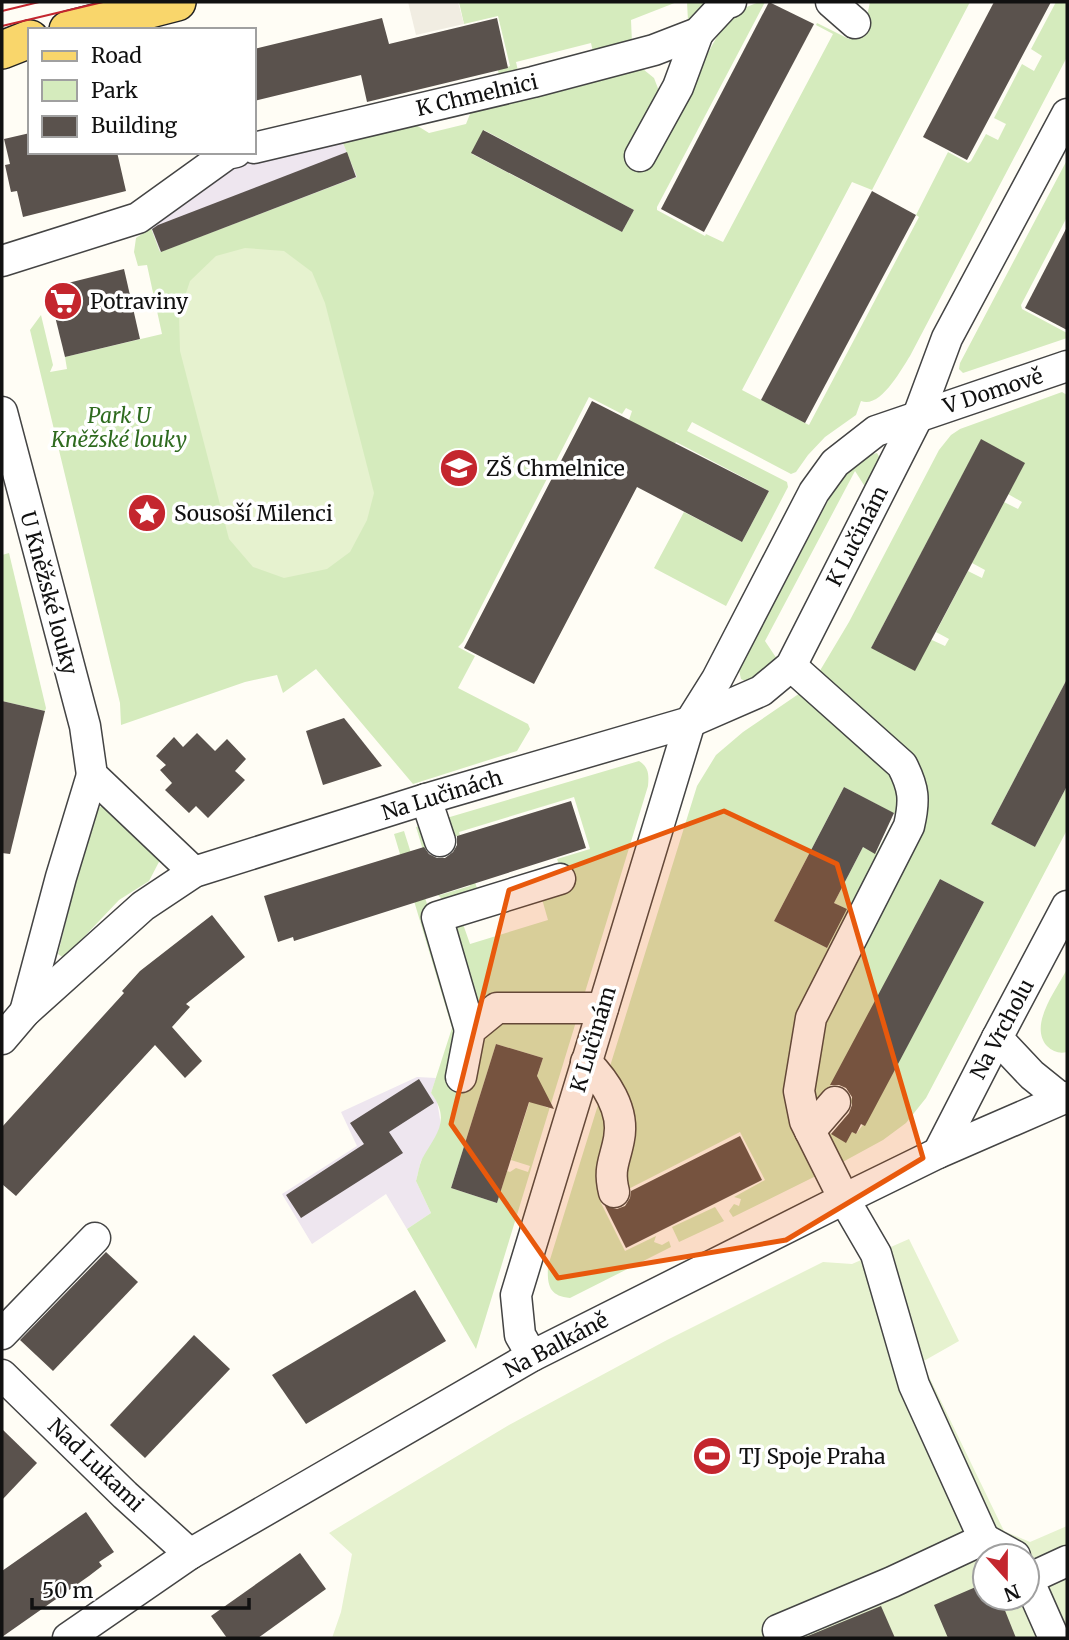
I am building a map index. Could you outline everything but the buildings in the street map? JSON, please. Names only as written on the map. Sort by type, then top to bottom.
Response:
[{"type":"main road","points":[[76,28],[177,2]]},
{"type":"main road","points":[[2,50],[28,40]]},
{"type":"street","name":"K Chmelnici","points":[[640,156],[678,88],[698,33],[731,2]]},
{"type":"street","points":[[831,2],[855,23]]},
{"type":"street","name":"K Chmelnici","points":[[256,148],[533,82],[654,50],[698,33]]},
{"type":"street","name":"K Lučinám","points":[[690,722],[761,691],[791,666],[918,416],[947,338],[1067,114]]},
{"type":"street","points":[[2,261],[138,218],[227,154]]},
{"type":"street","name":"V Domově","points":[[918,416],[1067,366]]},
{"type":"street","name":"U Kněžské louky","points":[[2,412],[83,717],[92,775],[25,1012]]},
{"type":"street","name":"K Lučinám","points":[[532,1356],[520,1335],[516,1295],[690,722],[717,679],[814,492],[835,463],[876,431],[918,416]]},
{"type":"street","points":[[791,666],[902,765],[911,783],[914,804],[909,826],[811,1018],[799,1091],[805,1121],[844,1199],[876,1254],[914,1385],[989,1542]]},
{"type":"street","name":"Na Lučinách","points":[[194,872],[426,799],[690,722]]},
{"type":"street","points":[[92,775],[194,872]]},
{"type":"street","points":[[426,799],[440,841]]},
{"type":"street","name":"U Kněžské louky","points":[[2,1039],[25,1012],[143,906],[194,872]]},
{"type":"street","points":[[461,1077],[470,1030],[438,917],[560,879]]},
{"type":"street","name":"Na Vrcholu","points":[[938,1153],[1067,906]]},
{"type":"street","points":[[470,1030],[496,1007],[603,1007]]},
{"type":"street","points":[[997,1038],[1032,1075],[1065,1098]]},
{"type":"street","points":[[586,1062],[602,1077],[616,1105],[620,1135],[610,1175],[614,1192]]},
{"type":"street","name":"Na Balkáně","points":[[68,1638],[108,1626],[190,1554],[532,1356],[938,1153],[1065,1098]]},
{"type":"street","points":[[810,1131],[835,1102]]},
{"type":"street","points":[[2,1334],[95,1238]]},
{"type":"street","name":"Nad Lukami","points":[[2,1375],[190,1554]]},
{"type":"street","points":[[782,1638],[778,1630],[985,1539]]},
{"type":"street","points":[[1041,1567],[1067,1561]]},
{"type":"street","points":[[1041,1610],[1054,1638]]},
{"type":"highlighted area","points":[[724,811],[837,864],[923,1158],[786,1240],[558,1278],[451,1124],[509,890]]},
{"type":"shaded area","points":[[408,2],[458,2],[464,24],[416,35]]},
{"type":"shaded area","points":[[340,136],[359,181],[160,252],[151,228],[237,162]]},
{"type":"shaded area","points":[[417,1077],[436,1078],[431,1093],[437,1101],[441,1125],[439,1133],[421,1161],[416,1181],[431,1213],[407,1229],[386,1194],[312,1244],[282,1194],[357,1146],[341,1112]]},
{"type":"green space","points":[[459,2],[677,2],[631,20],[632,43],[593,52],[591,43],[516,62],[518,71],[499,76],[498,70],[510,66],[498,16],[464,24]]},
{"type":"green space","points":[[687,2],[712,2],[702,13],[688,21]]},
{"type":"green space","name":"Park U Kněžské louky","points":[[765,2],[657,207],[657,210],[705,236],[706,234],[723,242],[833,34],[816,25],[817,23],[849,39],[866,21],[870,2],[970,2],[872,190],[852,182],[742,390],[809,425],[919,217],[916,215],[948,152],[968,163],[986,134],[998,140],[1006,124],[994,118],[1022,64],[1034,71],[1042,56],[1031,49],[1056,2],[1067,2],[1067,57],[910,356],[896,379],[882,394],[868,402],[861,401],[856,415],[825,437],[796,472],[791,474],[692,422],[687,431],[787,482],[788,487],[726,606],[654,568],[684,512],[742,542],[769,491],[676,442],[673,446],[629,420],[632,411],[626,408],[622,414],[589,397],[463,642],[458,647],[475,656],[458,688],[528,724],[530,729],[517,751],[413,784],[316,669],[283,693],[277,675],[245,682],[121,725],[120,703],[30,330],[41,315],[53,365],[50,372],[67,369],[65,357],[162,334],[147,265],[138,266],[134,252],[136,238],[151,228],[160,252],[357,177],[340,136],[408,120],[429,133],[466,124],[474,104],[532,90],[534,98],[585,85],[583,77],[638,65],[654,78],[659,91],[648,161],[724,24],[739,10]],"holes":[[[484,130],[634,210],[622,232],[472,154]]]},
{"type":"green space","points":[[1067,160],[1067,217],[1021,305],[1022,309],[1067,333],[1067,338],[963,373],[959,369],[960,363]]},
{"type":"green space","points":[[245,248],[284,251],[312,272],[325,303],[374,493],[367,520],[350,552],[327,569],[284,578],[253,567],[229,539],[180,351],[179,314],[190,281],[216,256]]},
{"type":"green space","points":[[1062,392],[1067,395],[1067,679],[991,824],[1035,847],[1067,786],[1067,830],[926,1098],[906,1123],[883,1140],[839,1164],[826,1131],[846,1142],[852,1132],[856,1134],[871,1114],[849,1102],[812,1120],[812,1061],[827,1010],[925,810],[815,679],[849,622],[939,450],[951,435],[960,429]],"holes":[[[981,440],[1024,463],[1008,494],[1022,502],[1018,509],[1004,502],[972,563],[985,570],[982,578],[968,571],[936,632],[949,639],[945,646],[932,640],[871,648]],[[940,879],[984,902],[873,1110],[830,1087]]]},
{"type":"green space","points":[[877,453],[881,460],[869,493],[855,471],[765,641],[779,662],[749,683],[741,679],[739,670],[830,497],[856,464]]},
{"type":"green space","points":[[9,553],[45,711],[2,701],[2,555]]},
{"type":"green space","points":[[803,691],[889,767],[907,810],[804,1026],[822,1173],[733,1217],[729,1211],[734,1204],[739,1206],[741,1199],[734,1197],[765,1180],[740,1132],[601,1203],[625,1251],[656,1236],[654,1242],[662,1245],[669,1241],[671,1247],[570,1298],[563,1297],[551,1288],[548,1266],[697,786],[716,755],[743,732]],"holes":[[[844,787],[897,815],[876,853],[863,847],[834,903],[847,909],[827,948],[774,921]]]},
{"type":"green space","points":[[639,761],[648,772],[648,786],[476,1349],[407,1229],[431,1213],[416,1181],[422,1159],[441,1120],[437,1103],[431,1093],[452,1028],[394,834],[404,831],[462,1015],[482,1005],[475,1002],[455,928],[463,924],[470,944],[548,920],[542,899],[564,879],[557,859],[590,849],[574,797],[459,832],[460,835],[430,845],[429,842],[424,844],[440,895],[475,882],[480,898],[445,902],[436,893],[416,827]],"holes":[[[496,1044],[543,1058],[533,1089],[540,1097],[550,1100],[548,1108],[530,1100],[511,1160],[530,1166],[528,1172],[516,1168],[507,1171],[497,1203],[451,1188]]]},
{"type":"green space","points":[[103,805],[160,860],[149,881],[119,900],[64,958],[58,954],[93,812]]},
{"type":"green space","points":[[1067,969],[1067,1052],[1059,1053],[1047,1046],[1041,1028],[1046,1007]]},
{"type":"green space","points":[[715,1207],[724,1221],[679,1242],[672,1227]]},
{"type":"green space","name":"TJ Spoje Praha","points":[[909,1239],[959,1341],[922,1362],[1004,1531],[1030,1542],[1067,1526],[1067,1638],[332,1638],[341,1612],[352,1554],[329,1533],[509,1425],[667,1340],[823,1262],[852,1264]]},
{"type":"tram line","points":[[2,11],[39,2]]},
{"type":"tram line","points":[[2,26],[103,2]]},
{"type":"place","name":"Potraviny","points":[[63,301]]},
{"type":"place","name":"ZŠ Chmelnice","points":[[459,468]]},
{"type":"place","name":"Sousoší Milenci","points":[[147,513]]},
{"type":"place","name":"TJ Spoje Praha","points":[[712,1456]]}]
